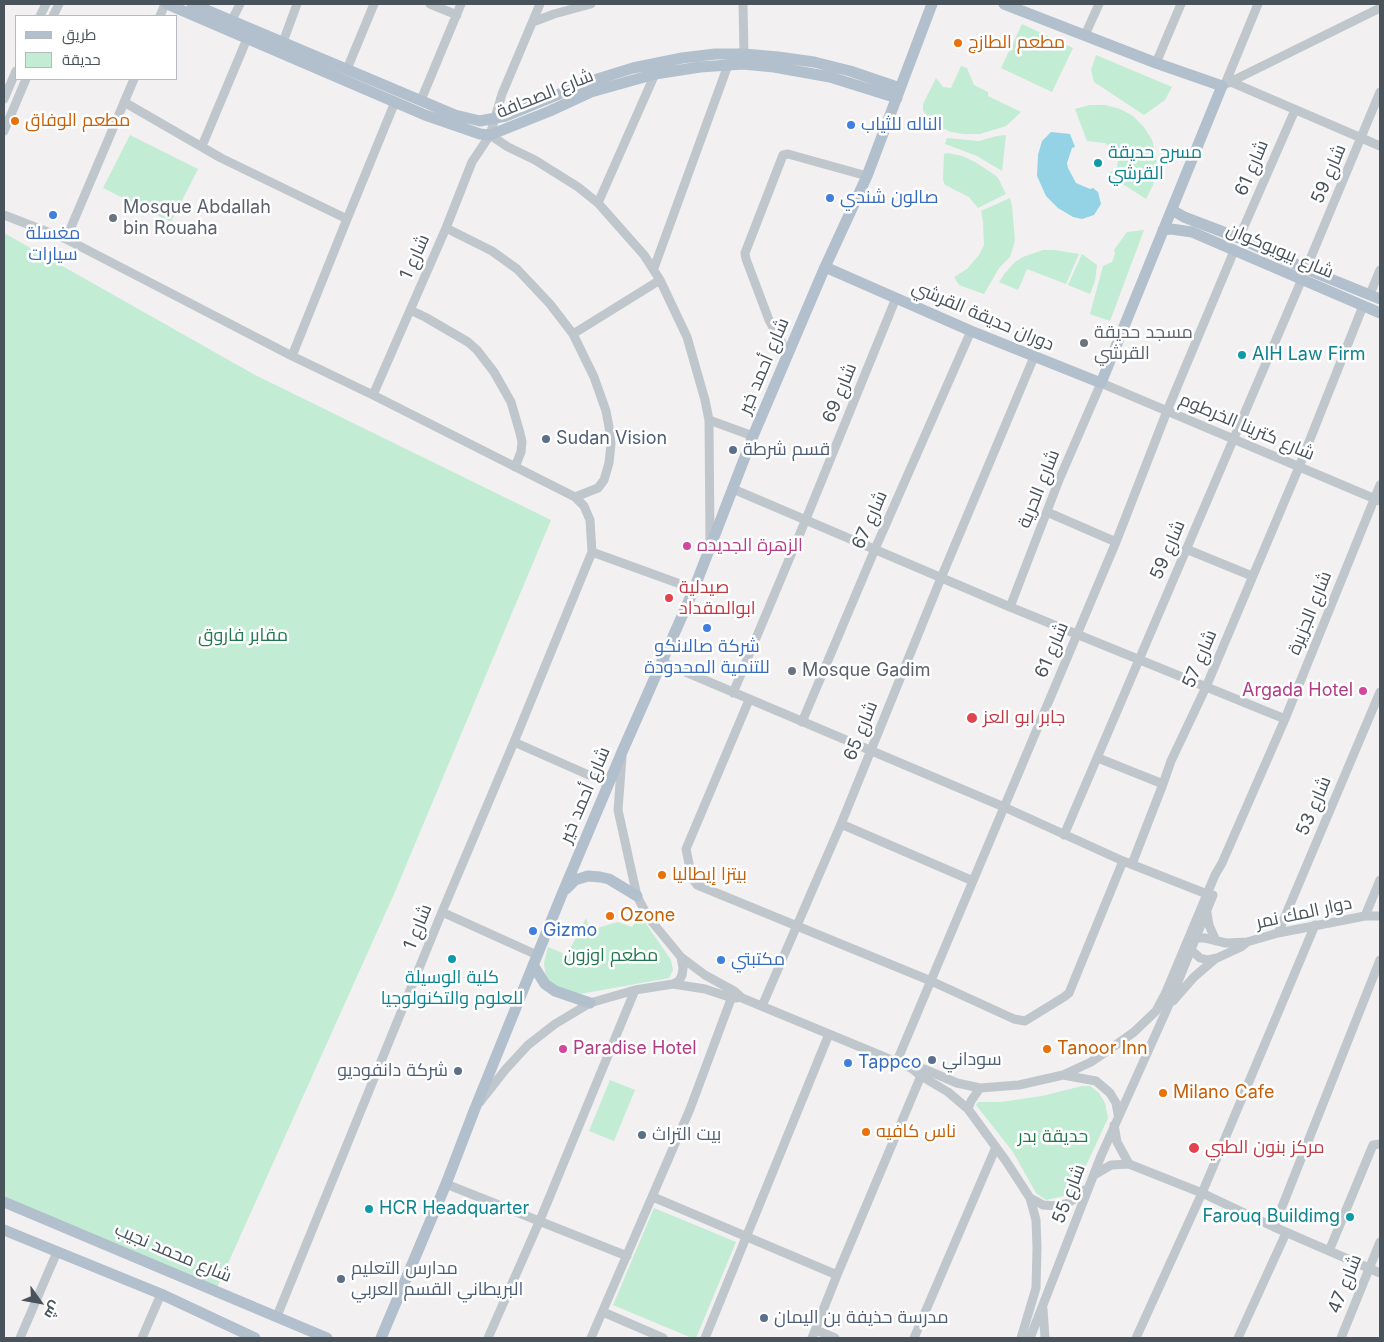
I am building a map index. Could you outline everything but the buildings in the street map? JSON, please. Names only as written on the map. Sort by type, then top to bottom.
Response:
[{"type":"main road","name":"شارع الصحافة","points":[[166,4],[249,34],[395,102],[480,134],[490,135],[591,92],[655,74],[728,65],[774,66],[812,72],[898,93]]},
{"type":"main road","name":"شارع الصحافة","points":[[192,4],[232,20],[249,34],[283,42],[455,116],[480,121],[506,116],[591,81],[633,68],[682,58],[715,54],[744,54],[814,62],[850,71],[898,93]]},
{"type":"main road","points":[[825,267],[867,176],[932,4]]},
{"type":"main road","points":[[1010,5],[1156,63],[1226,84],[1163,230],[1101,384]]},
{"type":"main road","name":"شارع بيويوكوان","points":[[1172,210],[1184,217],[1239,238],[1380,314]]},
{"type":"main road","name":"شارع بيويوكوان","points":[[1163,230],[1176,229],[1192,232],[1234,251],[1375,296]]},
{"type":"main road","name":"دوران حديقة القرشي","points":[[825,267],[1034,358],[1101,384]]},
{"type":"main road","name":"شارع أحمد خير","points":[[381,1338],[446,1184],[535,960],[622,752],[694,589],[753,436],[825,267]]},
{"type":"main road","points":[[560,900],[570,884],[575,880],[588,876],[609,879],[637,896]]},
{"type":"main road","points":[[535,960],[545,984],[555,991],[590,1003]]},
{"type":"main road","name":"شارع محمد نجيب","points":[[4,1202],[327,1338]]},
{"type":"main road","points":[[4,1230],[161,1294],[255,1338]]},
{"type":"street","points":[[232,20],[240,4]]},
{"type":"street","points":[[283,42],[298,4]]},
{"type":"street","points":[[347,69],[374,4]]},
{"type":"street","points":[[430,4],[457,15]]},
{"type":"street","points":[[421,100],[461,4]]},
{"type":"street","points":[[496,119],[502,94],[540,4]]},
{"type":"street","points":[[533,22],[554,14],[592,4]]},
{"type":"street","points":[[743,4],[744,54]]},
{"type":"street","points":[[1085,35],[1099,4]]},
{"type":"street","points":[[1156,63],[1180,4]]},
{"type":"street","points":[[1226,84],[1258,4]]},
{"type":"street","points":[[1226,84],[1380,8]]},
{"type":"street","points":[[202,146],[249,34]]},
{"type":"street","points":[[654,268],[728,65]]},
{"type":"street","points":[[4,99],[15,73]]},
{"type":"street","points":[[598,203],[655,74]]},
{"type":"street","points":[[4,131],[26,80]]},
{"type":"street","points":[[66,239],[134,80]]},
{"type":"street","points":[[1226,84],[1295,110],[1380,146]]},
{"type":"street","name":"شارع 59","points":[[1064,835],[1380,92]]},
{"type":"street","points":[[124,102],[221,158],[346,219]]},
{"type":"street","points":[[292,356],[395,102]]},
{"type":"street","name":"شارع 61","points":[[1239,238],[1295,110]]},
{"type":"street","name":"شارع 1","points":[[373,395],[446,228],[472,162],[490,135],[496,119]]},
{"type":"street","points":[[490,135],[513,150],[553,171],[598,203],[628,235],[654,268],[687,337],[699,375],[709,420],[710,549]]},
{"type":"street","points":[[788,354],[769,320],[745,253],[783,155],[788,154],[867,176]]},
{"type":"street","points":[[4,215],[66,239],[292,356],[575,497],[584,506],[590,520],[592,552],[694,589]]},
{"type":"street","points":[[446,228],[492,251],[517,269],[550,304],[573,334],[594,377],[606,412],[610,444],[609,463],[604,480],[598,488],[575,497]]},
{"type":"street","name":"شارع 61","points":[[897,1061],[1116,542],[1167,411],[1234,251]]},
{"type":"street","points":[[1375,296],[1380,270]]},
{"type":"street","points":[[573,334],[660,280]]},
{"type":"street","name":"شارع 69","points":[[733,693],[896,298]]},
{"type":"street","name":"شارع 57","points":[[931,981],[1020,1021],[1025,1021],[1064,998],[1072,987],[1163,784],[1171,761],[1206,687],[1299,467],[1363,306]]},
{"type":"street","points":[[410,310],[468,342],[494,372],[511,402],[517,419],[522,442],[521,452],[515,466]]},
{"type":"street","name":"شارع 67","points":[[802,722],[875,549],[971,331]]},
{"type":"street","name":"شارع 65","points":[[762,1006],[841,824],[941,578],[1034,358]]},
{"type":"street","name":"شارع كترينا الخرطوم","points":[[1101,384],[1378,500]]},
{"type":"street","name":"شارع الحرية","points":[[1010,607],[1047,512],[1101,384]]},
{"type":"street","points":[[709,420],[753,436]]},
{"type":"street","name":"شارع الجزيرة","points":[[1191,943],[1210,895],[1220,876],[1222,863],[1378,500],[1380,485]]},
{"type":"street","points":[[733,489],[1010,607],[1285,719]]},
{"type":"street","points":[[1047,512],[1116,542]]},
{"type":"street","points":[[1186,549],[1252,576]]},
{"type":"street","name":"شارع 1","points":[[277,1316],[592,552]]},
{"type":"street","points":[[662,662],[1004,807],[1064,835],[1210,895]]},
{"type":"street","name":"شارع 53","points":[[1278,933],[1380,692]]},
{"type":"street","points":[[749,700],[687,845],[686,853],[692,878],[697,885],[931,981]]},
{"type":"street","points":[[514,742],[609,784]]},
{"type":"street","points":[[622,752],[618,810],[637,896],[648,916],[681,956],[733,995]]},
{"type":"street","points":[[1098,758],[1163,784]]},
{"type":"street","points":[[841,824],[972,881]]},
{"type":"street","points":[[1366,916],[1380,880]]},
{"type":"street","name":"شارع الجزيرة","points":[[1163,1007],[1206,911],[1210,895]]},
{"type":"street","points":[[1206,911],[1209,925],[1216,941]]},
{"type":"street","points":[[442,912],[535,960]]},
{"type":"street","name":"دوار المك نمر","points":[[1063,1075],[1091,1062],[1120,1042],[1163,1007],[1217,958],[1241,947],[1247,942],[1315,925],[1366,916],[1380,916]]},
{"type":"street","points":[[1136,1338],[1202,1193],[1315,925]]},
{"type":"street","points":[[1191,943],[1216,941],[1226,943],[1247,942]]},
{"type":"street","points":[[1191,943],[1205,959],[1217,958]]},
{"type":"street","points":[[673,984],[682,975],[681,956]]},
{"type":"street","points":[[1274,1227],[1380,960]]},
{"type":"street","points":[[474,1111],[505,1070],[528,1045],[555,1024],[590,1003],[635,990],[673,984],[742,998],[911,1068],[957,1083],[980,1088],[1020,1085],[1063,1075],[1089,1078],[1096,1081],[1110,1093],[1116,1103],[1118,1114]]},
{"type":"street","points":[[488,1338],[540,1220],[635,990]]},
{"type":"street","points":[[591,1338],[690,1109],[733,995]]},
{"type":"street","name":"شارع 55","points":[[1030,1338],[1093,1175],[1163,1007]]},
{"type":"street","points":[[705,1338],[830,1034]]},
{"type":"street","points":[[923,1072],[968,1109],[996,1146],[1030,1198],[1036,1220],[1037,1279],[1034,1299],[1021,1338]]},
{"type":"street","points":[[835,1338],[814,1334],[837,1274],[923,1072]]},
{"type":"street","points":[[968,1109],[971,1100],[980,1088]]},
{"type":"street","points":[[1114,1124],[1117,1142],[1129,1164]]},
{"type":"street","points":[[1329,1251],[1373,1145],[1380,1144]]},
{"type":"street","points":[[914,1338],[996,1146]]},
{"type":"street","points":[[1093,1175],[1111,1165],[1129,1164],[1202,1193],[1380,1273]]},
{"type":"street","points":[[446,1184],[627,1256]]},
{"type":"street","points":[[1030,1198],[1043,1205],[1063,1205],[1078,1197],[1089,1186]]},
{"type":"street","points":[[653,1197],[746,1238],[837,1274]]},
{"type":"street","points":[[1238,1338],[1286,1232]]},
{"type":"street","name":"شارع 47","points":[[1341,1338],[1380,1242]]},
{"type":"street","points":[[20,1338],[57,1252]]},
{"type":"street","points":[[142,1338],[161,1294]]},
{"type":"street","points":[[1043,1307],[1045,1338]]},
{"type":"street","points":[[602,1312],[663,1338]]},
{"type":"green space","points":[[1022,24],[1073,48],[1052,92],[1001,68]]},
{"type":"green space","points":[[1096,55],[1172,87],[1165,100],[1144,115],[1094,82],[1091,70]]},
{"type":"green space","points":[[961,66],[967,68],[974,85],[988,92],[988,96],[1021,112],[1006,126],[980,134],[951,132],[932,123],[923,110],[923,104],[936,78],[943,87],[951,88]]},
{"type":"green space","points":[[1090,105],[1105,105],[1120,109],[1133,116],[1144,127],[1152,140],[1157,170],[1153,185],[1146,199],[1107,174],[1117,169],[1118,159],[1115,151],[1105,143],[1087,141],[1075,109]]},
{"type":"green space","points":[[130,135],[198,169],[171,222],[103,188]]},
{"type":"green space","points":[[1006,135],[1002,171],[977,156],[945,144],[947,138],[979,141]]},
{"type":"green space","points":[[944,154],[962,156],[995,175],[1006,194],[978,208],[969,197],[945,185],[943,180]]},
{"type":"green space","points":[[1010,198],[1015,241],[1010,257],[999,268],[984,294],[959,285],[954,277],[967,269],[979,255],[984,245],[981,211]]},
{"type":"green space","points":[[1144,230],[1110,321],[1090,314],[1103,266],[1112,262],[1115,254],[1114,250],[1127,232]]},
{"type":"green space","name":"مقابر فاروق","points":[[4,233],[255,375],[551,520],[394,894],[216,1290],[4,1202]]},
{"type":"green space","points":[[1043,250],[1079,254],[1066,284],[1027,269],[1018,290],[999,282],[1015,262]]},
{"type":"green space","points":[[1082,254],[1097,265],[1095,281],[1090,294],[1068,285]]},
{"type":"green space","name":"مطعم اوزون","points":[[640,915],[671,960],[673,970],[669,978],[574,995],[556,987],[546,977],[544,963],[548,947],[567,955],[586,918],[590,930],[618,922],[632,927]]},
{"type":"green space","points":[[610,1080],[635,1090],[614,1141],[589,1131]]},
{"type":"green space","name":"حديقة بدر","points":[[1082,1086],[1090,1086],[1099,1093],[1105,1103],[1108,1118],[1073,1194],[1046,1200],[1036,1193],[1013,1152],[976,1105],[978,1102],[1001,1102],[1042,1096]]},
{"type":"green space","points":[[654,1208],[736,1242],[696,1338],[613,1305]]},
{"type":"water","points":[[1051,132],[1070,134],[1075,147],[1072,148],[1067,163],[1068,168],[1076,183],[1090,189],[1093,188],[1098,192],[1101,204],[1094,215],[1082,219],[1073,217],[1058,208],[1046,196],[1037,176],[1038,155],[1042,141]]},
{"type":"place","name":"مطعم الطازج","points":[[958,43]]},
{"type":"place","name":"مطعم الوفاق","points":[[15,121]]},
{"type":"place","name":"الناله للثياب","points":[[851,125]]},
{"type":"place","name":"مسرح حديقة القرشي","points":[[1098,163]]},
{"type":"place","name":"صالون شندي","points":[[830,198]]},
{"type":"place","name":"مغسلة سيارات","points":[[53,215]]},
{"type":"place","name":"Mosque Abdallah bin Rouaha","points":[[113,218]]},
{"type":"place","name":"مسجد حديقة القرشي","points":[[1084,343]]},
{"type":"place","name":"AIH Law Firm","points":[[1242,355]]},
{"type":"place","name":"Sudan Vision","points":[[546,439]]},
{"type":"place","name":"قسم شرطة","points":[[733,450]]},
{"type":"place","name":"الزهرة الجديده","points":[[687,546]]},
{"type":"place","name":"صيدلية ابوالمقداد","points":[[669,598]]},
{"type":"place","name":"شركة صالانكو للتنمية المحدودة","points":[[707,628]]},
{"type":"place","name":"Mosque Gadim","points":[[792,671]]},
{"type":"place","name":"Argada Hotel","points":[[1363,691]]},
{"type":"place","name":"جابر ابو العز","points":[[972,718]]},
{"type":"place","name":"بيتزا إيطاليا","points":[[662,875]]},
{"type":"place","name":"Ozone","points":[[610,916]]},
{"type":"place","name":"Gizmo","points":[[533,931]]},
{"type":"place","name":"كلية الوسيلة للعلوم والتكنولوجيا","points":[[452,959]]},
{"type":"place","name":"مكتبتي","points":[[721,960]]},
{"type":"place","name":"Paradise Hotel","points":[[563,1049]]},
{"type":"place","name":"Tanoor Inn","points":[[1047,1049]]},
{"type":"place","name":"سوداني","points":[[932,1060]]},
{"type":"place","name":"Tappco","points":[[848,1063]]},
{"type":"place","name":"شركة دانفوديو","points":[[458,1071]]},
{"type":"place","name":"Milano Cafe","points":[[1163,1093]]},
{"type":"place","name":"ناس كافيه","points":[[866,1132]]},
{"type":"place","name":"بيت التراث","points":[[642,1135]]},
{"type":"place","name":"مركز بنون الطبي","points":[[1194,1148]]},
{"type":"place","name":"HCR Headquarter","points":[[369,1209]]},
{"type":"place","name":"Farouq Buildimg","points":[[1350,1217]]},
{"type":"place","name":"مدارس التعليم البريطاني القسم العربي","points":[[341,1279]]},
{"type":"place","name":"مدرسة حذيفة بن اليمان","points":[[764,1318]]}]
